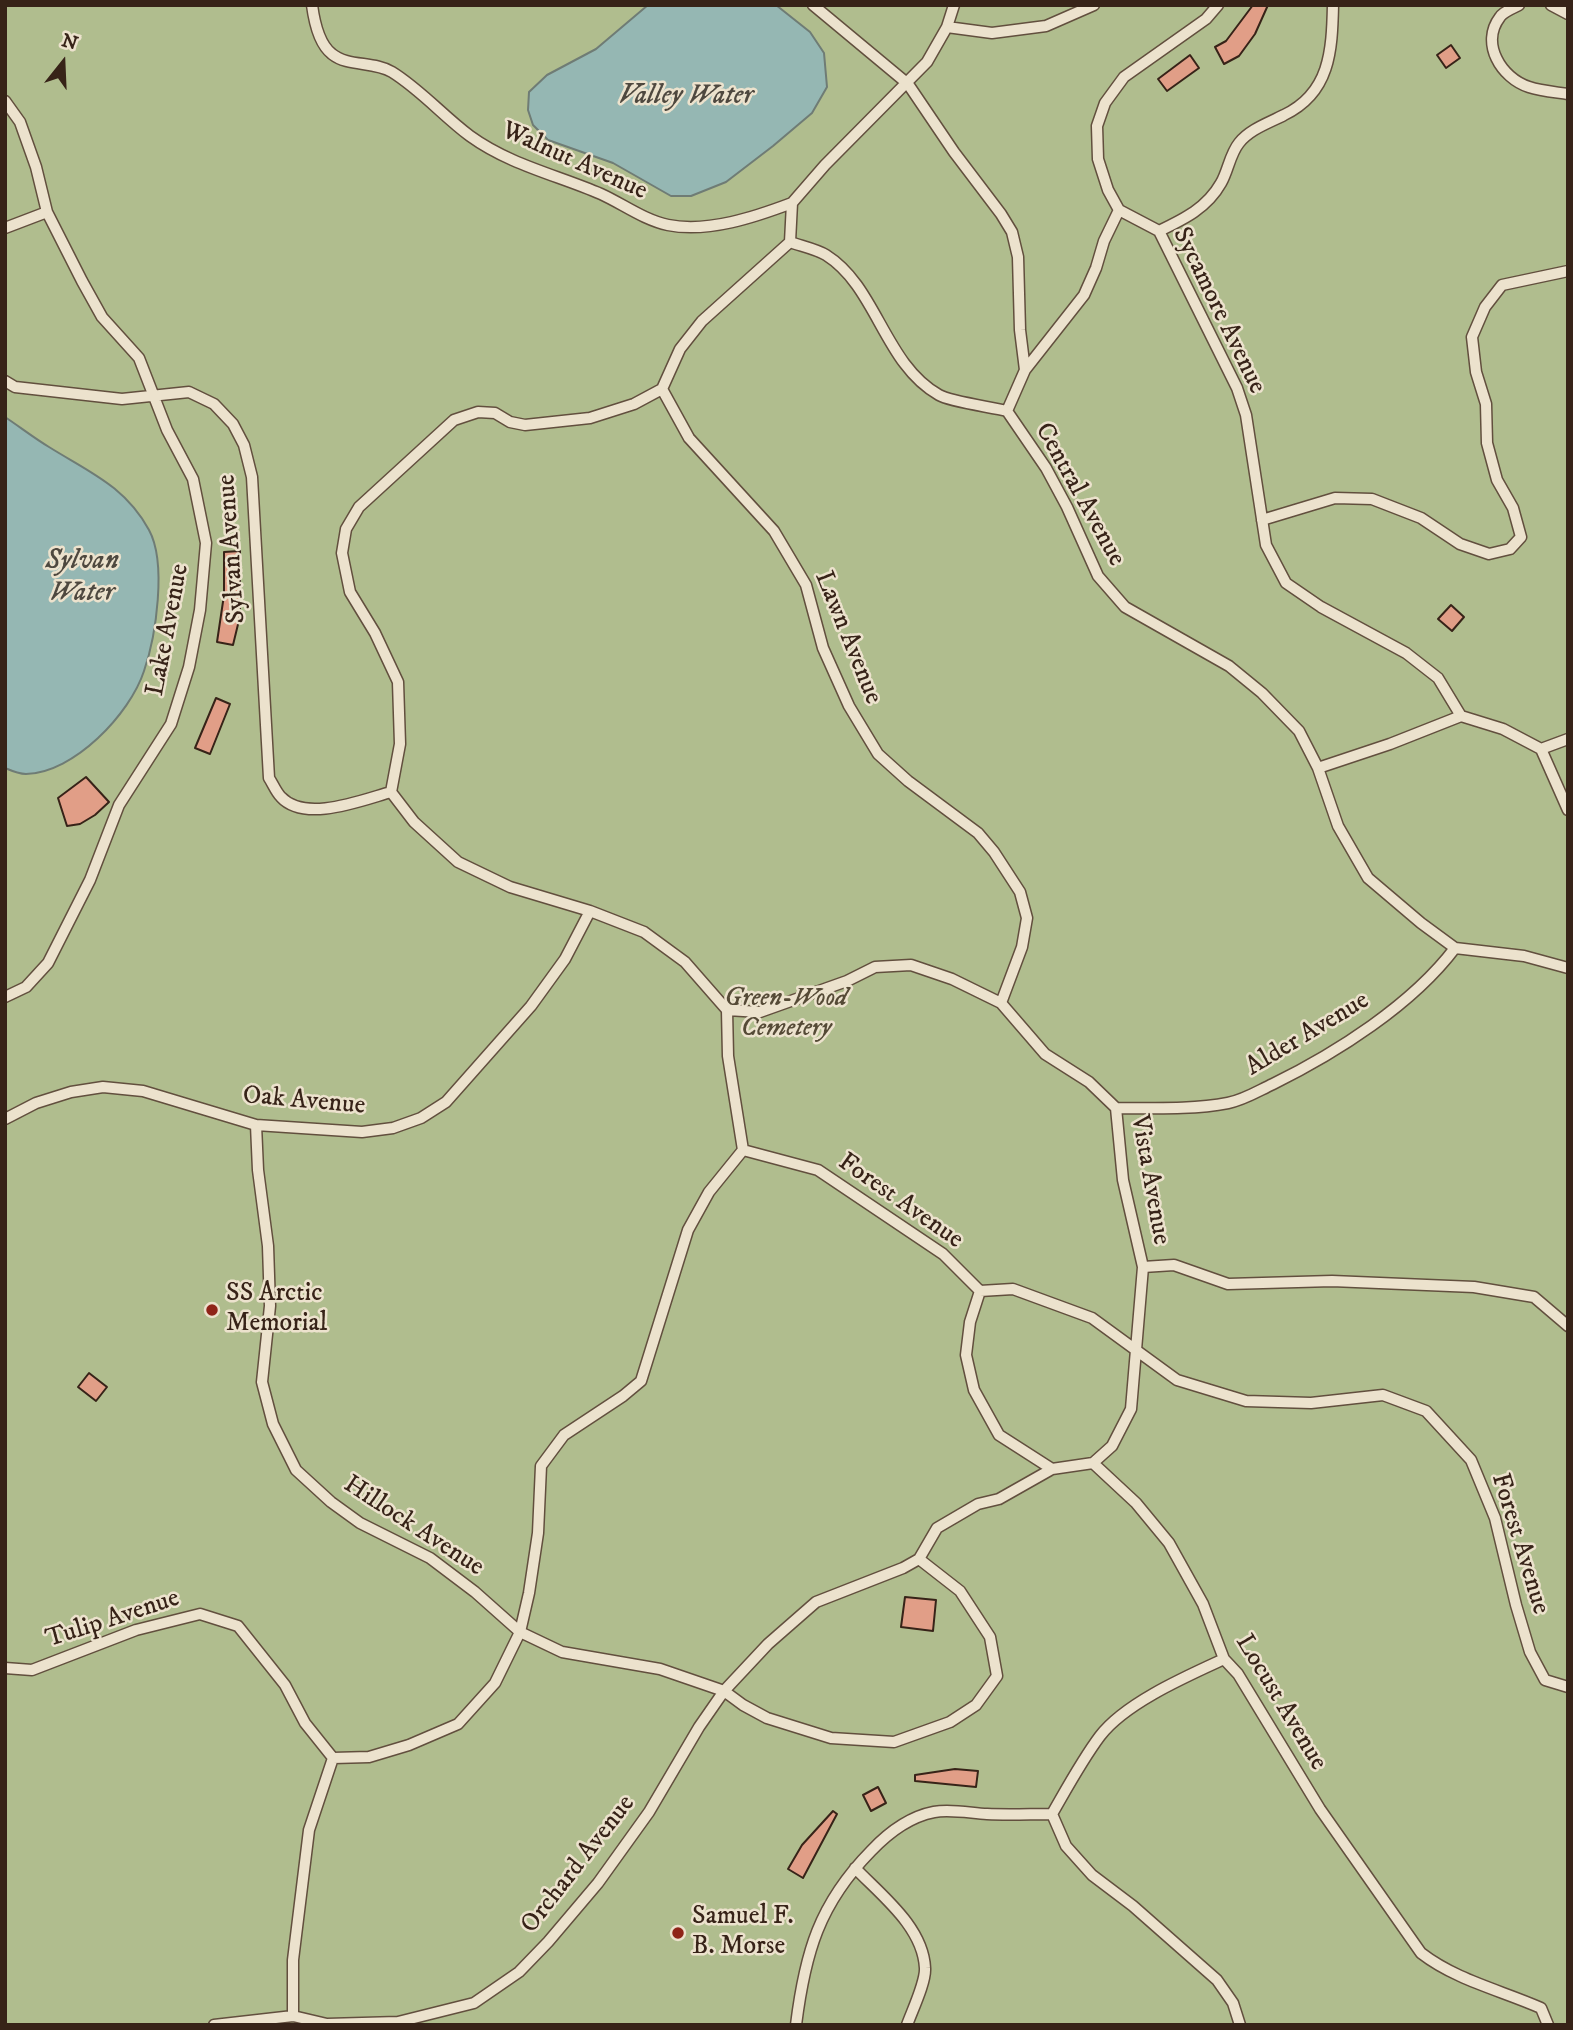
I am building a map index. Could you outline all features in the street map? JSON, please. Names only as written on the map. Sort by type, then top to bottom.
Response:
[{"type":"lane","name":"Walnut Avenue","points":[[312,5],[319,35],[331,53],[348,61],[391,71],[468,135],[499,155],[603,195],[638,214],[665,225],[695,229],[755,217],[792,203]]},
{"type":"lane","points":[[813,5],[908,84],[1012,232],[1018,257],[1020,330],[1025,370]]},
{"type":"lane","points":[[293,2016],[293,1960],[309,1830],[333,1758],[369,1756],[409,1745],[458,1724],[495,1683],[520,1632],[538,1533],[541,1466],[564,1435],[641,1381],[688,1230],[709,1192],[743,1150],[728,1056],[727,1010],[685,962],[643,932],[590,911],[510,887],[458,862],[414,822],[391,792],[400,744],[398,682],[375,633],[350,592],[342,553],[346,528],[359,508],[454,420],[467,414],[495,414],[510,422],[524,425],[590,418],[634,404],[662,388],[680,349],[702,321],[790,242],[792,203],[825,165],[927,62],[947,27],[954,5]]},
{"type":"lane","points":[[947,27],[992,33],[1046,26],[1094,5]]},
{"type":"lane","points":[[1119,210],[1108,190],[1098,159],[1097,126],[1105,103],[1124,77],[1206,19],[1218,5]]},
{"type":"lane","points":[[1158,231],[1190,216],[1209,199],[1221,182],[1238,144],[1254,130],[1292,112],[1314,94],[1327,69],[1333,5]]},
{"type":"lane","points":[[1518,5],[1500,16],[1491,40],[1497,61],[1511,77],[1529,87],[1568,94]]},
{"type":"lane","points":[[1550,5],[1568,14]]},
{"type":"lane","name":"Lake Avenue","points":[[5,101],[20,122],[36,167],[47,212],[102,317],[139,358],[167,430],[193,478],[206,543],[200,610],[189,667],[171,724],[119,805],[90,880],[48,963],[26,987],[5,997]]},
{"type":"lane","name":"Sycamore Avenue","points":[[1119,210],[1158,231],[1237,388],[1246,415],[1266,545],[1286,583],[1321,607],[1406,653],[1438,678],[1461,716]]},
{"type":"lane","name":"Central Avenue","points":[[1119,210],[1084,295],[1025,370],[1007,411],[1046,468],[1098,576],[1125,607],[1229,666],[1262,692],[1299,731],[1318,768],[1338,826],[1368,878],[1421,923],[1455,948],[1524,956],[1568,968]]},
{"type":"lane","points":[[5,228],[47,212]]},
{"type":"lane","points":[[790,242],[825,254],[840,267],[859,289],[888,341],[918,381],[942,397],[1007,411]]},
{"type":"lane","points":[[1262,520],[1335,498],[1372,499],[1421,518],[1461,544],[1489,554],[1510,549],[1521,537],[1514,508],[1497,480],[1487,443],[1486,404],[1476,372],[1472,337],[1485,307],[1502,285],[1567,274]]},
{"type":"lane","name":"Sylvan Avenue","points":[[5,381],[15,387],[122,399],[189,392],[214,404],[233,424],[244,445],[252,477],[269,778],[282,799],[301,809],[332,808],[391,792]]},
{"type":"lane","name":"Lawn Avenue","points":[[662,388],[689,438],[774,531],[806,585],[823,648],[849,706],[878,754],[908,781],[978,832],[1020,892],[1027,918],[1022,947],[1001,1003]]},
{"type":"lane","points":[[1318,768],[1391,744],[1461,716],[1503,729],[1541,749],[1568,810]]},
{"type":"lane","points":[[1541,749],[1568,739]]},
{"type":"lane","name":"Oak Avenue","points":[[5,1119],[36,1103],[71,1092],[103,1087],[144,1091],[256,1125],[362,1132],[394,1128],[421,1118],[446,1102],[531,1006],[565,959],[590,911]]},
{"type":"lane","name":"Alder Avenue","points":[[1116,1108],[1167,1108],[1226,1104],[1240,1100],[1299,1072],[1359,1034],[1408,997],[1441,966],[1455,948]]},
{"type":"lane","name":"Vista Avenue","points":[[727,1010],[760,1012],[847,981],[875,967],[911,965],[952,979],[1001,1003],[1045,1054],[1088,1082],[1116,1108],[1123,1180],[1143,1267],[1174,1265],[1228,1284],[1332,1281],[1474,1287],[1534,1297],[1568,1326]]},
{"type":"lane","name":"Hillock Avenue","points":[[256,1125],[258,1170],[268,1245],[270,1306],[262,1382],[273,1424],[296,1470],[331,1502],[360,1523],[430,1558],[475,1592],[520,1632]]},
{"type":"lane","name":"Forest Avenue","points":[[743,1150],[818,1170],[943,1254],[980,1291],[1013,1289],[1091,1318],[1177,1380],[1246,1401],[1311,1404],[1383,1395],[1426,1411],[1471,1460],[1495,1518],[1530,1652],[1545,1681],[1568,1687]]},
{"type":"lane","points":[[520,1632],[562,1652],[660,1669],[724,1691],[767,1718],[831,1738],[894,1742],[950,1722],[976,1705],[997,1676],[990,1637],[960,1591],[919,1559],[937,1528],[978,1504],[999,1499],[1052,1469],[1093,1463],[1112,1446],[1131,1409],[1143,1267]]},
{"type":"lane","points":[[980,1291],[970,1322],[966,1355],[974,1390],[999,1435],[1052,1469]]},
{"type":"lane","name":"Locust Avenue","points":[[1093,1463],[1136,1503],[1169,1543],[1203,1604],[1224,1659],[1238,1674],[1320,1809],[1421,1952],[1438,1966],[1464,1979],[1541,2008],[1548,2025]]},
{"type":"lane","name":"Orchard Avenue","points":[[214,2025],[293,2016],[327,2024],[398,2022],[474,2003],[519,1972],[598,1883],[649,1812],[699,1727],[724,1691],[768,1644],[816,1602],[903,1568],[919,1559]]},
{"type":"lane","name":"Tulip Avenue","points":[[5,1668],[32,1670],[136,1630],[200,1614],[238,1626],[285,1685],[305,1723],[333,1758]]},
{"type":"lane","points":[[1052,1814],[1101,1734],[1114,1721],[1182,1678],[1224,1659]]},
{"type":"lane","points":[[796,2025],[805,1971],[817,1930],[830,1902],[855,1868],[886,1835],[912,1819],[936,1812],[1052,1814]]},
{"type":"lane","points":[[1052,1814],[1066,1846],[1093,1875],[1133,1906],[1217,1980],[1233,2003],[1240,2025]]},
{"type":"lane","points":[[855,1868],[898,1913],[919,1941],[925,1970],[907,2025]]},
{"type":"green space","name":"Green-Wood Cemetery","points":[[5,5],[1568,5],[1568,2025],[5,2025]]},
{"type":"water","name":"Valley Water","points":[[648,5],[776,5],[810,32],[824,53],[827,87],[812,113],[773,146],[726,182],[691,196],[671,196],[613,163],[548,140],[533,125],[528,110],[529,92],[547,75],[596,49]]},
{"type":"water","name":"Sylvan Water","points":[[5,417],[43,444],[105,481],[129,502],[149,530],[157,561],[156,620],[144,671],[137,688],[113,722],[81,752],[63,764],[26,774],[5,768]]},
{"type":"building","points":[[1253,5],[1268,5],[1255,34],[1239,56],[1224,64],[1215,47],[1226,41]]},
{"type":"building","points":[[1451,45],[1460,58],[1446,68],[1437,55]]},
{"type":"building","points":[[1190,55],[1199,68],[1167,91],[1158,79]]},
{"type":"building","points":[[240,551],[240,616],[233,645],[217,642],[224,595],[224,552]]},
{"type":"building","points":[[1451,605],[1464,617],[1452,631],[1438,619]]},
{"type":"building","points":[[216,698],[230,704],[210,754],[195,748]]},
{"type":"building","points":[[86,777],[109,802],[80,824],[67,826],[58,798]]},
{"type":"building","points":[[89,1373],[107,1387],[96,1401],[78,1387]]},
{"type":"building","points":[[905,1597],[936,1600],[933,1631],[901,1627]]},
{"type":"building","points":[[955,1769],[978,1771],[976,1787],[915,1781],[915,1775]]},
{"type":"building","points":[[878,1787],[886,1803],[871,1811],[863,1795]]},
{"type":"building","points":[[833,1811],[837,1814],[803,1878],[788,1869],[802,1845]]},
{"type":"place","name":"SS Arctic Memorial","points":[[212,1310]]},
{"type":"place","name":"Samuel F. B. Morse","points":[[678,1933]]}]
